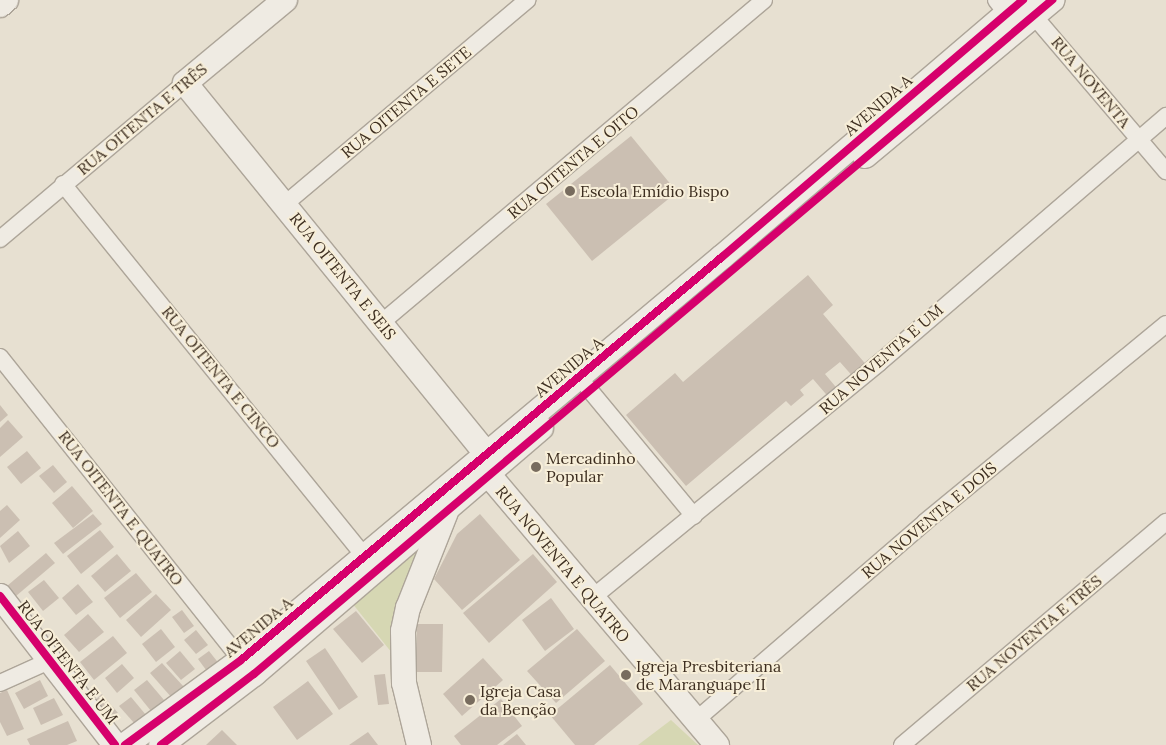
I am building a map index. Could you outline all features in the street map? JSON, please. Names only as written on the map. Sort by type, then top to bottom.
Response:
[{"type":"main road","points":[[0,5],[6,0]]},
{"type":"main road","name":"AVENIDA A","points":[[175,741],[370,563],[487,464],[722,257],[1015,7],[1052,0]]},
{"type":"main road","name":"RUA OITENTA E TRÊS","points":[[185,83],[278,2]]},
{"type":"main road","name":"AVENIDA A","points":[[125,745],[447,508],[487,464],[588,388],[1015,7]]},
{"type":"main road","name":"RUA OITENTA E SEIS","points":[[185,83],[381,322],[487,464]]},
{"type":"main road","name":"RUA NOVENTA E QUATRO","points":[[487,464],[592,598],[717,745]]},
{"type":"main road","points":[[419,745],[404,683],[403,631],[408,608],[447,508]]},
{"type":"main road","name":"RUA OITENTA E UM","points":[[0,596],[115,745]]},
{"type":"street","name":"RUA OITENTA E SETE","points":[[284,204],[526,0]]},
{"type":"street","name":"RUA OITENTA E OITO","points":[[381,322],[764,0]]},
{"type":"street","name":"RUA NOVENTA","points":[[1015,7],[1166,170]]},
{"type":"street","name":"RUA OITENTA E TRÊS","points":[[0,239],[185,83]]},
{"type":"street","name":"RUA NOVENTA E UM","points":[[592,598],[879,363],[1166,116]]},
{"type":"street","name":"RUA OITENTA E CINCO","points":[[63,184],[370,563]]},
{"type":"street","name":"RUA NOVENTA E DOIS","points":[[696,720],[925,522],[1166,324]]},
{"type":"street","name":"RUA OITENTA E QUATRO","points":[[0,357],[241,660]]},
{"type":"street","points":[[588,388],[694,516]]},
{"type":"street","name":"RUA NOVENTA E TRÊS","points":[[902,745],[1166,522]]},
{"type":"street","points":[[0,683],[49,661]]},
{"type":"green space","points":[[444,512],[396,658],[348,598]]},
{"type":"green space","points":[[671,720],[698,745],[638,745]]},
{"type":"building","points":[[631,136],[677,192],[592,261],[546,204]]},
{"type":"building","points":[[808,275],[833,305],[823,314],[869,368],[855,379],[840,362],[825,374],[840,392],[831,400],[813,379],[800,390],[804,395],[791,406],[786,401],[686,486],[626,415],[675,373],[683,382]]},
{"type":"building","points":[[0,405],[8,415],[0,422]]},
{"type":"building","points":[[8,420],[23,437],[0,457],[0,428]]},
{"type":"building","points":[[27,451],[41,468],[21,484],[7,467]]},
{"type":"building","points":[[53,465],[67,482],[54,493],[39,476]]},
{"type":"building","points":[[72,486],[93,511],[73,528],[52,503]]},
{"type":"building","points":[[7,505],[20,520],[0,538],[0,511]]},
{"type":"building","points":[[93,514],[102,524],[63,554],[54,543]]},
{"type":"building","points":[[480,514],[520,560],[462,610],[434,579],[457,534]]},
{"type":"building","points":[[100,530],[114,547],[81,574],[67,556]]},
{"type":"building","points":[[18,531],[30,546],[9,563],[0,546]]},
{"type":"building","points":[[46,553],[55,563],[16,596],[7,586]]},
{"type":"building","points":[[117,554],[131,571],[105,592],[91,576]]},
{"type":"building","points":[[533,554],[557,582],[489,643],[463,613]]},
{"type":"building","points":[[136,573],[152,592],[120,618],[104,598]]},
{"type":"building","points":[[44,580],[59,598],[43,611],[28,592]]},
{"type":"building","points":[[78,584],[93,602],[76,615],[62,598]]},
{"type":"building","points":[[156,594],[171,610],[141,637],[126,620]]},
{"type":"building","points":[[551,598],[574,629],[545,651],[522,620]]},
{"type":"building","points":[[182,610],[194,626],[184,633],[172,617]]},
{"type":"building","points":[[356,611],[384,645],[362,663],[333,629]]},
{"type":"building","points":[[88,614],[104,632],[79,652],[64,635]]},
{"type":"building","points":[[417,624],[443,624],[442,672],[416,672]]},
{"type":"building","points":[[161,629],[175,647],[156,662],[142,644]]},
{"type":"building","points":[[577,629],[605,661],[556,703],[527,671]]},
{"type":"building","points":[[196,630],[208,645],[196,654],[184,640]]},
{"type":"building","points":[[113,636],[127,653],[94,680],[80,662]]},
{"type":"building","points":[[325,648],[358,697],[339,710],[306,661]]},
{"type":"building","points":[[180,651],[195,669],[181,680],[166,663]]},
{"type":"building","points":[[209,651],[220,665],[209,674],[198,659]]},
{"type":"building","points":[[483,658],[503,680],[462,716],[443,694]]},
{"type":"building","points":[[162,663],[184,687],[172,698],[150,673]]},
{"type":"building","points":[[122,664],[134,678],[117,693],[105,678]]},
{"type":"building","points":[[610,665],[643,704],[594,745],[575,745],[550,715]]},
{"type":"building","points":[[385,674],[389,704],[378,705],[374,675]]},
{"type":"building","points":[[40,680],[48,696],[24,709],[15,693]]},
{"type":"building","points":[[147,680],[164,700],[151,711],[134,690]]},
{"type":"building","points":[[308,681],[333,714],[297,740],[273,707]]},
{"type":"building","points":[[7,690],[24,729],[7,736],[0,722],[0,693]]},
{"type":"building","points":[[102,694],[118,713],[109,721],[93,702]]},
{"type":"building","points":[[131,697],[146,715],[135,724],[119,706]]},
{"type":"building","points":[[54,698],[63,715],[41,725],[33,708]]},
{"type":"building","points":[[501,699],[522,726],[497,745],[461,745],[454,736]]},
{"type":"building","points":[[68,721],[77,741],[67,745],[30,745],[27,739]]},
{"type":"building","points":[[222,730],[237,745],[206,745]]},
{"type":"building","points":[[368,732],[378,745],[349,745]]},
{"type":"building","points":[[517,734],[526,745],[503,745]]},
{"type":"cycle path","points":[[125,745],[241,660],[722,257],[1023,0]]},
{"type":"cycle path","points":[[161,745],[254,674],[1052,0]]},
{"type":"cycle path","points":[[0,596],[115,745]]},
{"type":"place","name":"Escola Emídio Bispo","points":[[570,191]]},
{"type":"place","name":"Mercadinho Popular","points":[[536,467]]},
{"type":"place","name":"Igreja Presbiteriana de Maranguape II","points":[[626,675]]},
{"type":"place","name":"Igreja Casa da Benção","points":[[470,700]]}]
